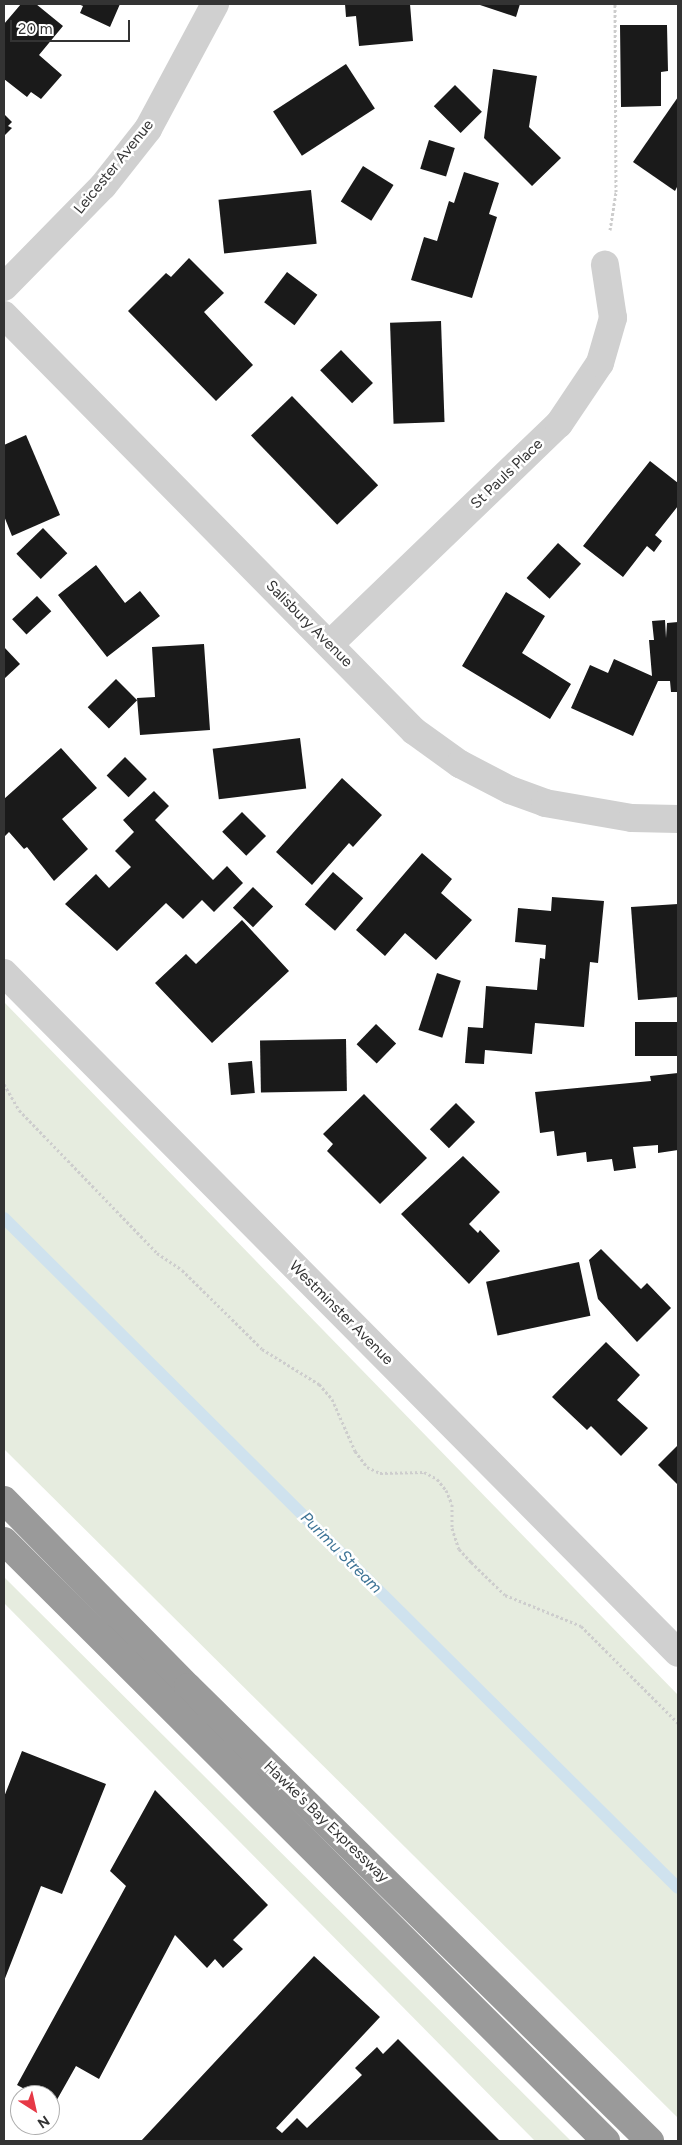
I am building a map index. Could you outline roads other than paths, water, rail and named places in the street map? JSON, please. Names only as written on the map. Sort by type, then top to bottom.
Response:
[{"type":"highway","name":"Hawke's Bay Expressway","points":[[4,1500],[188,1687],[650,2141]]},
{"type":"highway","name":"Hawke's Bay Expressway","points":[[4,1541],[606,2141]]},
{"type":"street","name":"Leicester Avenue","points":[[4,287],[103,186],[148,129],[215,4]]},
{"type":"street","name":"St Pauls Place","points":[[330,644],[559,424],[600,363],[613,318],[605,264]]},
{"type":"street","name":"Salisbury Avenue","points":[[4,314],[330,644],[414,732],[460,764],[510,790],[545,803],[584,812],[678,819]]},
{"type":"street","name":"Westminster Avenue","points":[[4,973],[678,1653]]},
{"type":"waterway","name":"Purimu Stream","points":[[4,1218],[678,1888]]}]
